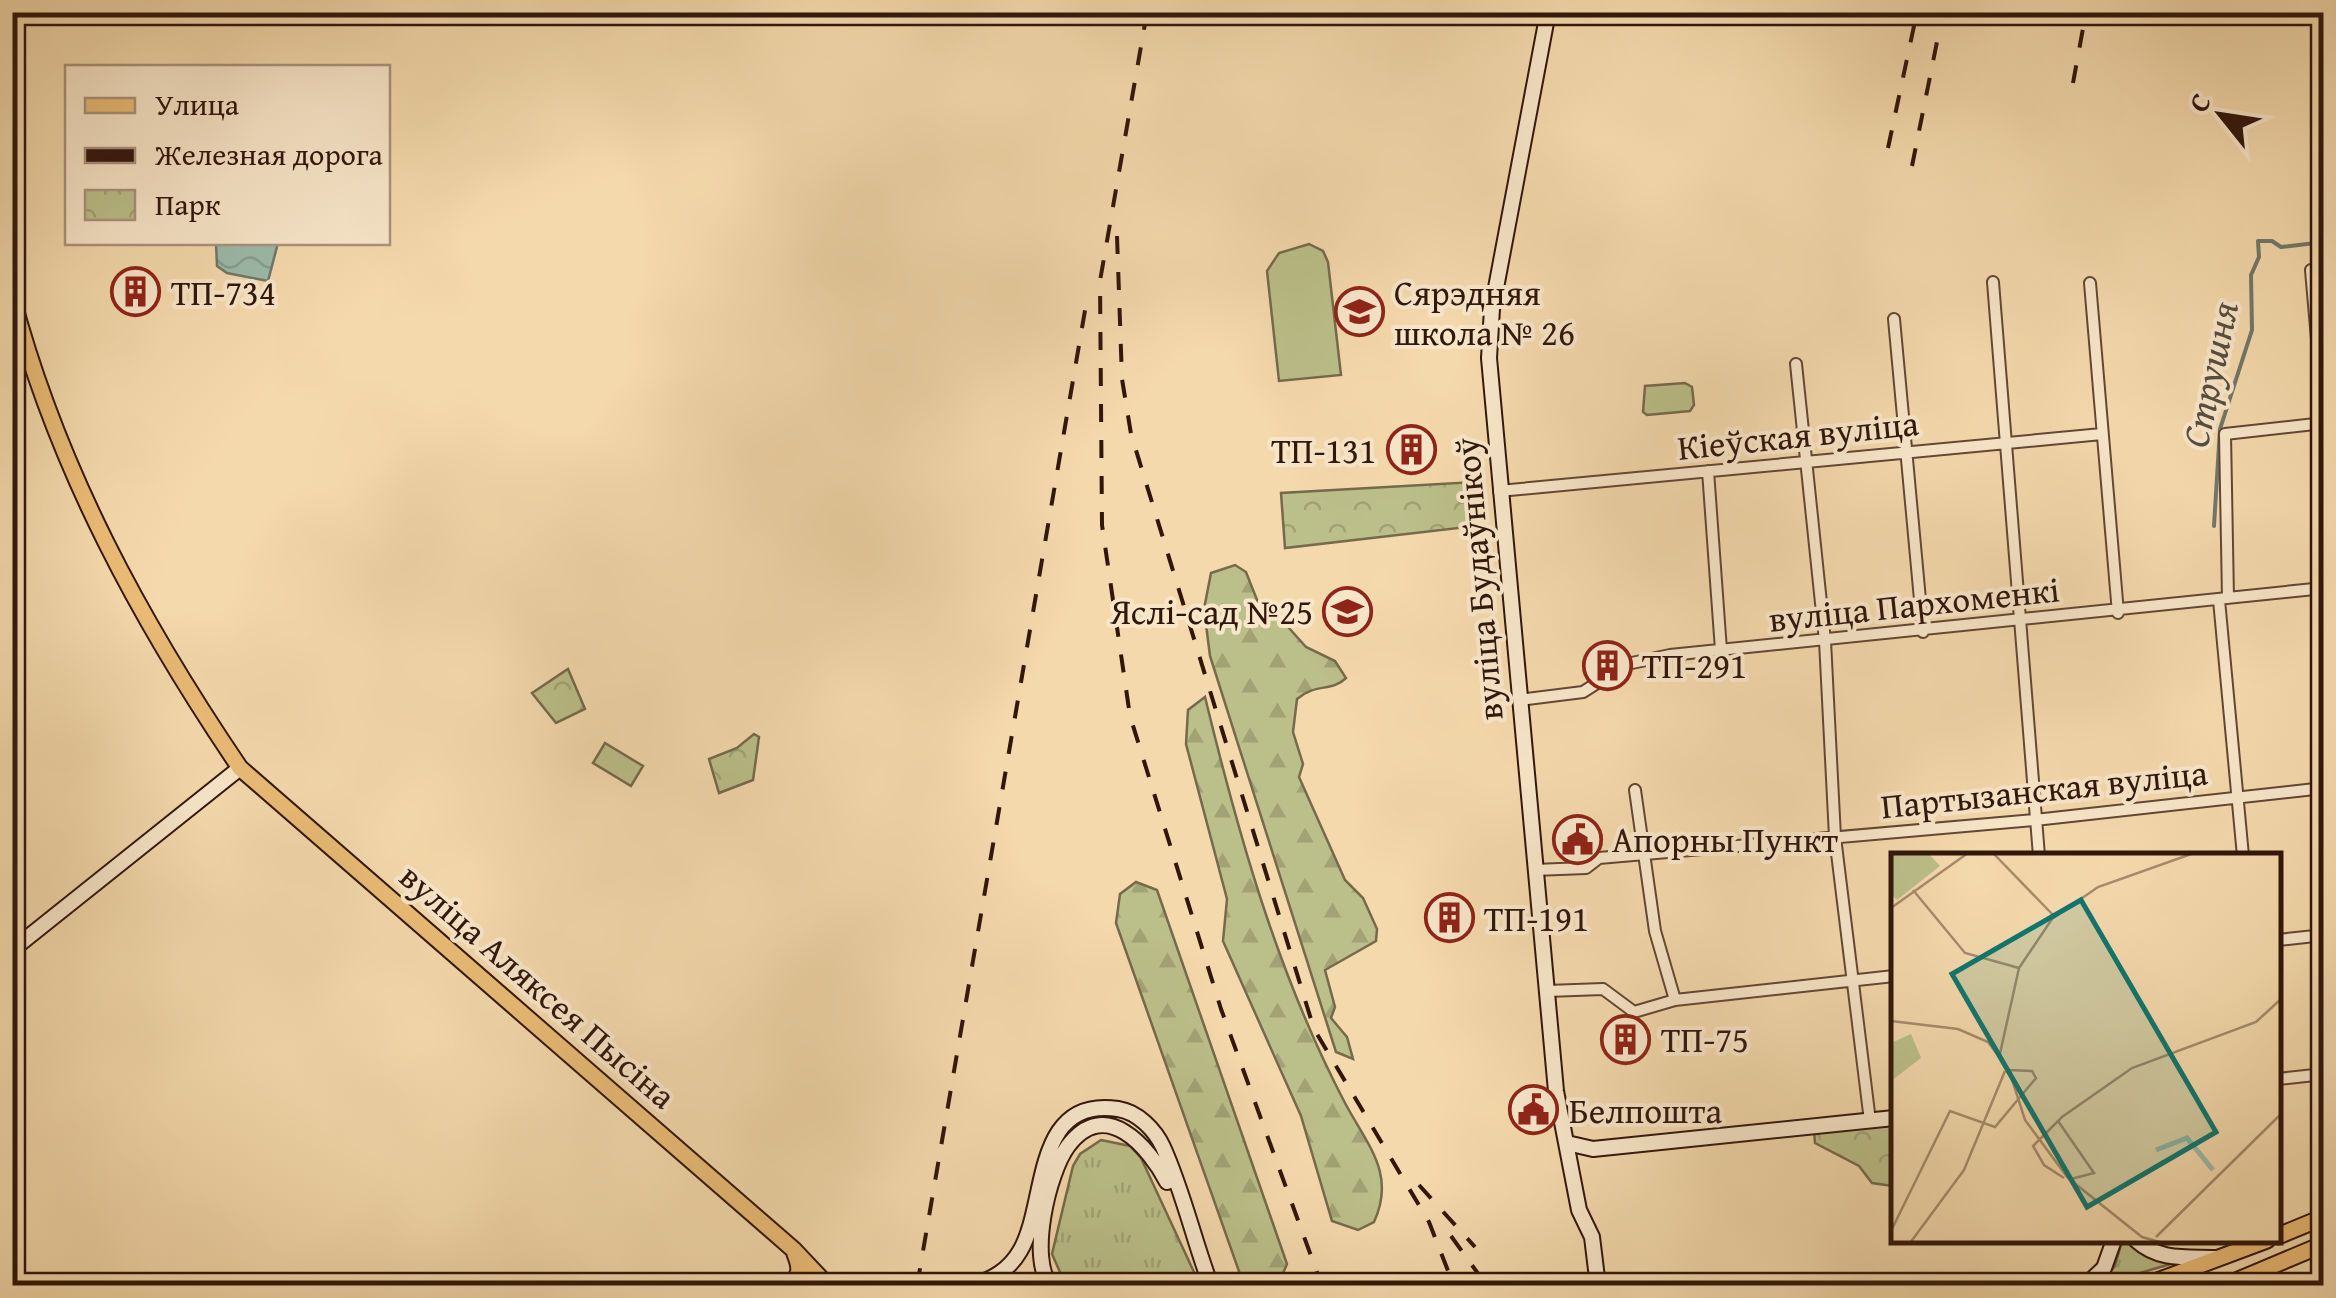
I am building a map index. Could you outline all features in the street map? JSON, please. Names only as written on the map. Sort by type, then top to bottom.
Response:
[{"type":"main road","name":"вуліца Будаўнікоў","points":[[1548,12],[1491,318],[1499,491],[1546,991],[1567,1143],[1579,1210],[1592,1238],[1598,1286]]},
{"type":"main road","name":"вуліца Аляксея Пысіна","points":[[12,298],[46,404],[90,515],[131,598],[182,686],[240,768],[794,1250],[828,1286]]},
{"type":"main road","points":[[12,950],[240,768]]},
{"type":"main road","points":[[972,1286],[995,1278],[1018,1255],[1026,1240],[1045,1158],[1056,1137],[1072,1119],[1096,1108],[1122,1110],[1146,1122],[1162,1145],[1212,1286]]},
{"type":"main road","points":[[1567,1143],[1593,1149],[1891,1118]]},
{"type":"main road","points":[[1051,1286],[1039,1265],[1039,1243],[1058,1164],[1070,1142],[1095,1128],[1134,1134],[1153,1154],[1186,1218]]},
{"type":"main road","points":[[2281,1235],[2324,1217]]},
{"type":"main road","points":[[2085,1286],[2104,1268],[2113,1243]]},
{"type":"main road","points":[[2139,1243],[2149,1252],[2165,1256],[2221,1258]]},
{"type":"main road","points":[[2144,1286],[2259,1243]]},
{"type":"main road","points":[[2224,1286],[2324,1244]]},
{"type":"main road","points":[[787,1286],[797,1278],[800,1268],[794,1250]]},
{"type":"main road","points":[[828,1286],[860,1282],[922,1286]]},
{"type":"street","points":[[2243,853],[2223,599],[2226,434],[2324,421],[2310,270]]},
{"type":"street","points":[[1993,282],[2039,853]]},
{"type":"street","points":[[2090,283],[2118,612]]},
{"type":"street","points":[[1894,320],[1923,632]]},
{"type":"street","points":[[1796,364],[1825,642],[1835,837],[1870,1121]]},
{"type":"street","name":"Кіеўская вуліца","points":[[1499,491],[2102,434]]},
{"type":"street","points":[[1708,471],[1721,650]]},
{"type":"street","name":"вуліца Пархоменкі","points":[[1519,700],[1583,692],[1627,664],[1650,658],[2324,588]]},
{"type":"street","name":"Партызанская вуліца","points":[[1534,870],[1586,868],[1599,858],[2036,820],[2324,788]]},
{"type":"street","points":[[1635,790],[1641,854],[1663,966],[1674,1000]]},
{"type":"street","points":[[2281,940],[2324,935]]},
{"type":"street","points":[[1546,991],[1603,988],[1634,1012],[1674,1000],[1891,976]]},
{"type":"street","points":[[2281,1079],[2324,1074]]},
{"type":"green space","points":[[1309,244],[1323,251],[1328,262],[1341,375],[1279,381],[1267,271],[1279,253]]},
{"type":"green space","points":[[1685,383],[1692,387],[1694,405],[1690,411],[1647,415],[1643,412],[1645,386]]},
{"type":"green space","points":[[1475,482],[1476,526],[1285,548],[1281,493]]},
{"type":"green space","points":[[1235,565],[1246,572],[1261,610],[1280,618],[1306,647],[1335,661],[1346,678],[1297,699],[1293,732],[1303,764],[1299,777],[1345,880],[1363,898],[1377,929],[1376,941],[1325,970],[1335,1007],[1331,1018],[1347,1037],[1353,1059],[1336,1052],[1210,656],[1204,609],[1211,573]]},
{"type":"green space","points":[[568,669],[585,709],[556,723],[532,693]]},
{"type":"green space","points":[[1205,697],[1232,802],[1280,955],[1321,1055],[1381,1175],[1380,1205],[1374,1222],[1358,1230],[1332,1221],[1301,1116],[1223,941],[1227,899],[1186,744],[1188,710]]},
{"type":"green space","points":[[754,734],[759,737],[753,780],[719,793],[709,759],[737,748]]},
{"type":"green space","points":[[605,743],[643,766],[631,786],[593,763]]},
{"type":"green space","points":[[1136,882],[1157,890],[1287,1264],[1278,1285],[1250,1285],[1241,1277],[1116,923],[1120,894]]},
{"type":"green space","points":[[1891,1125],[1891,1186],[1872,1183],[1859,1166],[1815,1143],[1814,1130]]},
{"type":"green space","points":[[1101,1140],[1130,1146],[1141,1158],[1200,1285],[1076,1285],[1063,1279],[1052,1254],[1073,1166],[1080,1154]]},
{"type":"green space","points":[[2121,1243],[2174,1263],[2099,1285],[2115,1266]]},
{"type":"water","points":[[216,245],[277,245],[268,281],[227,273],[217,266]]},
{"type":"waterway","name":"Струшня","points":[[2214,526],[2220,429],[2252,330],[2251,275],[2259,257],[2258,241],[2272,241],[2281,247],[2324,242]]},
{"type":"railway","points":[[1147,12],[1100,281],[1102,525],[1130,716],[1221,1009],[1322,1286]]},
{"type":"railway","points":[[1888,148],[1917,12]]},
{"type":"railway","points":[[1912,166],[1943,12]]},
{"type":"railway","points":[[2073,83],[2086,12]]},
{"type":"railway","points":[[1117,236],[1122,379],[1131,434],[1314,1029],[1429,1222],[1454,1286]]},
{"type":"railway","points":[[917,1286],[1088,293]]},
{"type":"railway","points":[[1419,1185],[1475,1247]]},
{"type":"railway","points":[[1451,1236],[1487,1286]]},
{"type":"place","name":"ТП-734","points":[[136,292]]},
{"type":"place","name":"Сярэдняя школа № 26","points":[[1359,312]]},
{"type":"place","name":"ТП-131","points":[[1411,450]]},
{"type":"place","name":"Яслі-сад №25","points":[[1348,611]]},
{"type":"place","name":"ТП-291","points":[[1607,665]]},
{"type":"place","name":"Апорны Пункт","points":[[1577,839]]},
{"type":"place","name":"ТП-191","points":[[1449,918]]},
{"type":"place","name":"ТП-75","points":[[1626,1039]]},
{"type":"place","name":"Белпошта","points":[[1534,1110]]}]
